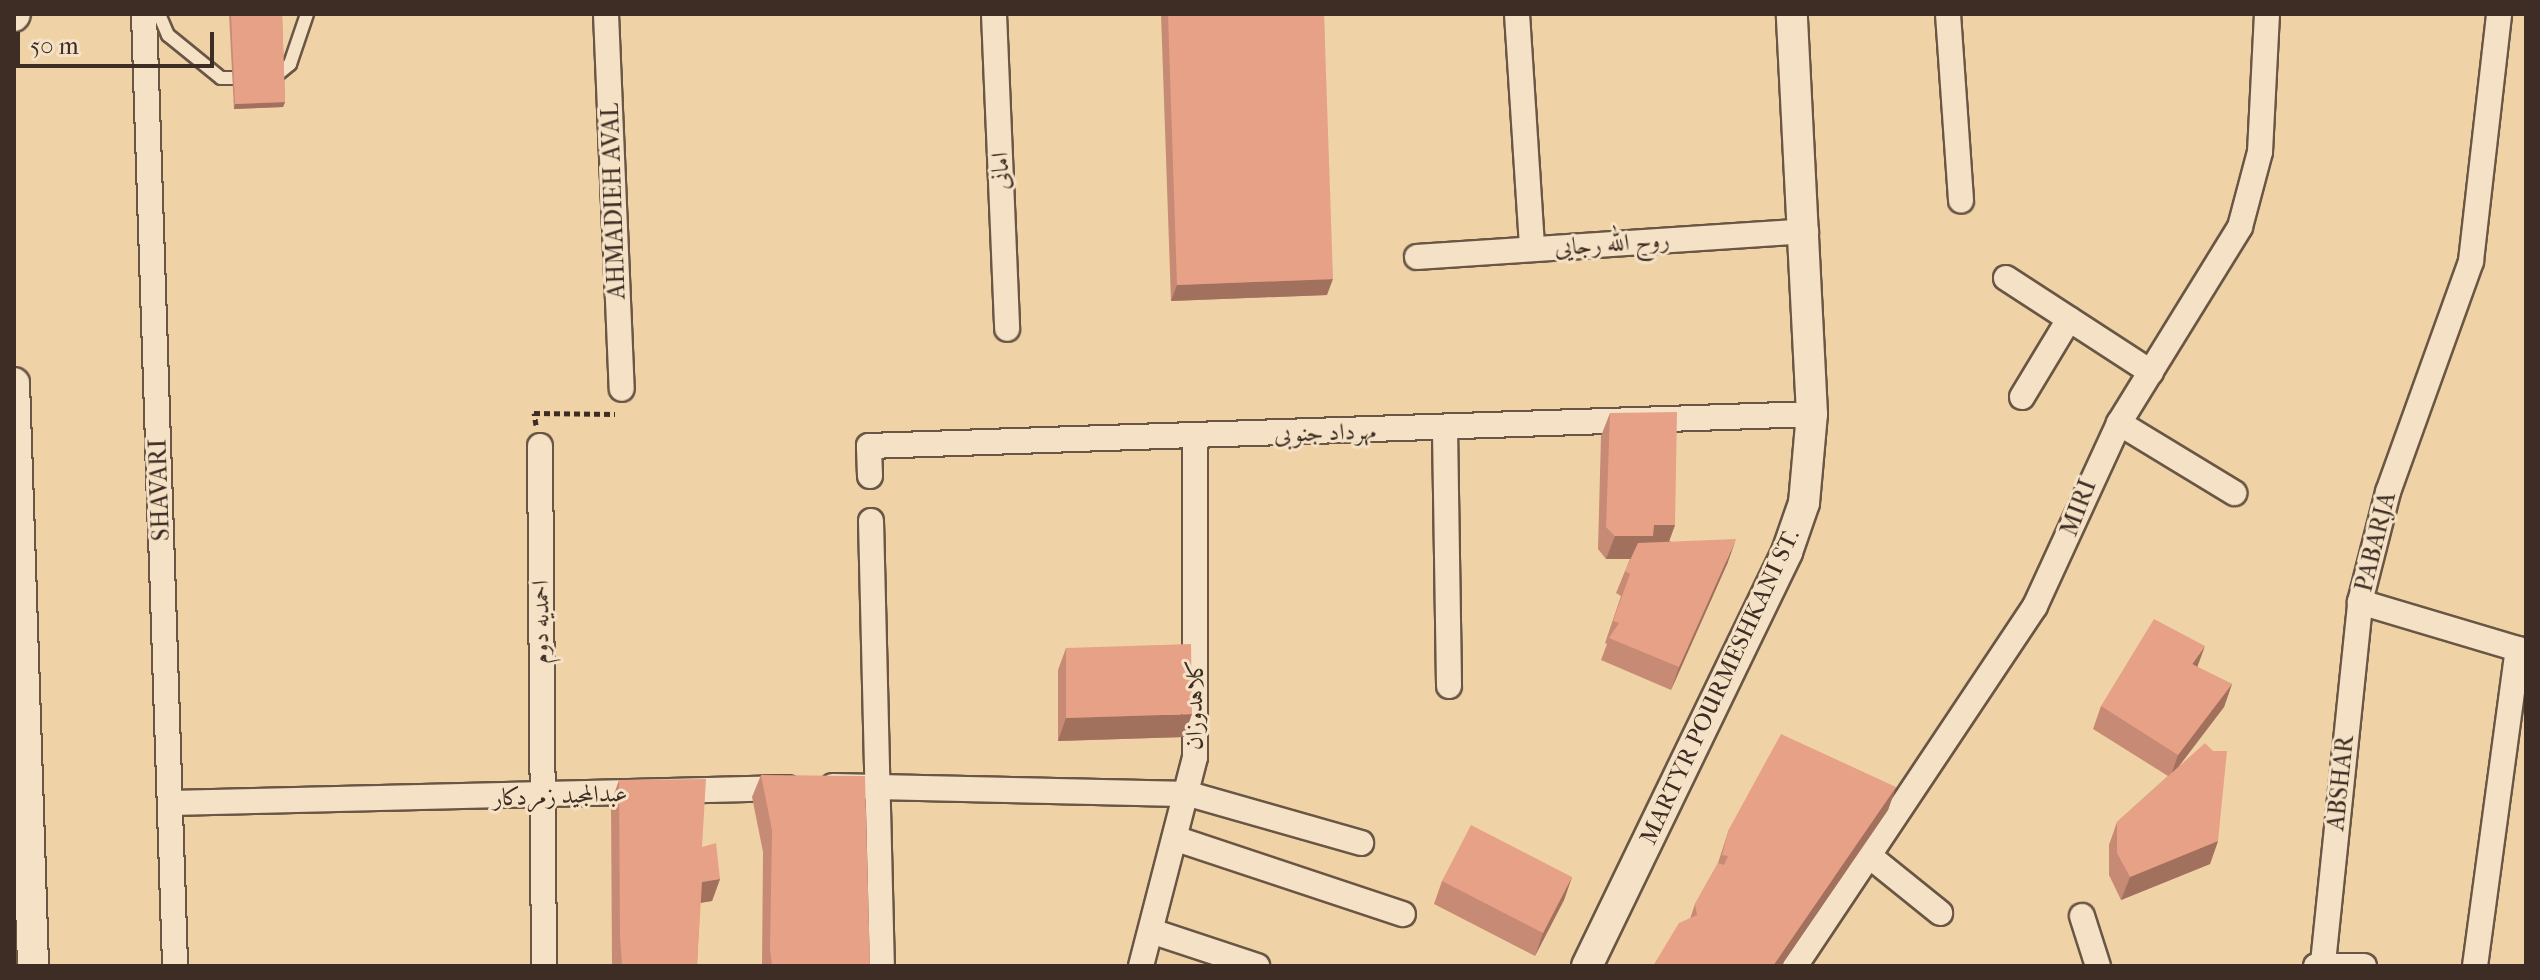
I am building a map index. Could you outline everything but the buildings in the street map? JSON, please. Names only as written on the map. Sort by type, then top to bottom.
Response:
[{"type":"street","name":"SHAVARI","points":[[144,14],[175,966]]},
{"type":"street","name":"AHMADIEH AVAL","points":[[606,14],[622,389]]},
{"type":"street","name":"امانی","points":[[994,14],[1007,329]]},
{"type":"street","points":[[1517,14],[1532,249]]},
{"type":"street","name":"MARTYR POURMESHKANI ST.","points":[[1587,966],[1787,552],[1804,503],[1812,414],[1806,231],[1792,14]]},
{"type":"street","points":[[1948,14],[1961,201]]},
{"type":"street","name":"MIRI","points":[[1795,966],[2035,606],[2119,423],[2240,227],[2253,189],[2267,14]]},
{"type":"street","name":"PABARJA","points":[[2475,966],[2518,649],[2360,602],[2388,492],[2471,261],[2499,14]]},
{"type":"street","name":"روح الله رجایی","points":[[1417,257],[1806,231]]},
{"type":"street","points":[[2006,278],[2151,372]]},
{"type":"street","points":[[2022,397],[2069,319]]},
{"type":"street","points":[[14,383],[26,949]]},
{"type":"street","name":"مهرداد جنوبی","points":[[870,476],[869,446],[1445,429],[1812,414]]},
{"type":"street","points":[[2119,423],[2234,493]]},
{"type":"street","points":[[1445,429],[1449,686]]},
{"type":"street","name":"کلاهدوزان","points":[[1141,966],[1189,794],[1197,721],[1195,437]]},
{"type":"street","name":"احمدیه دوم","points":[[540,446],[544,966]]},
{"type":"street","points":[[871,521],[882,966]]},
{"type":"street","name":"ABSHAR","points":[[2319,964],[2360,602]]},
{"type":"street","name":"عبدالمجید زمردکار","points":[[171,803],[541,797],[876,784],[1189,794],[1361,843]]},
{"type":"street","points":[[1177,839],[1403,914]]},
{"type":"street","points":[[1867,854],[1940,913]]},
{"type":"street","points":[[2082,916],[2098,966]]},
{"type":"street","points":[[1151,931],[1257,966]]},
{"type":"street","points":[[2319,964],[2364,966]]},
{"type":"lane","points":[[159,14],[168,35],[221,78],[275,78],[290,64],[307,14]]},
{"type":"path","points":[[540,446],[534,413],[623,414],[622,389]]}]
